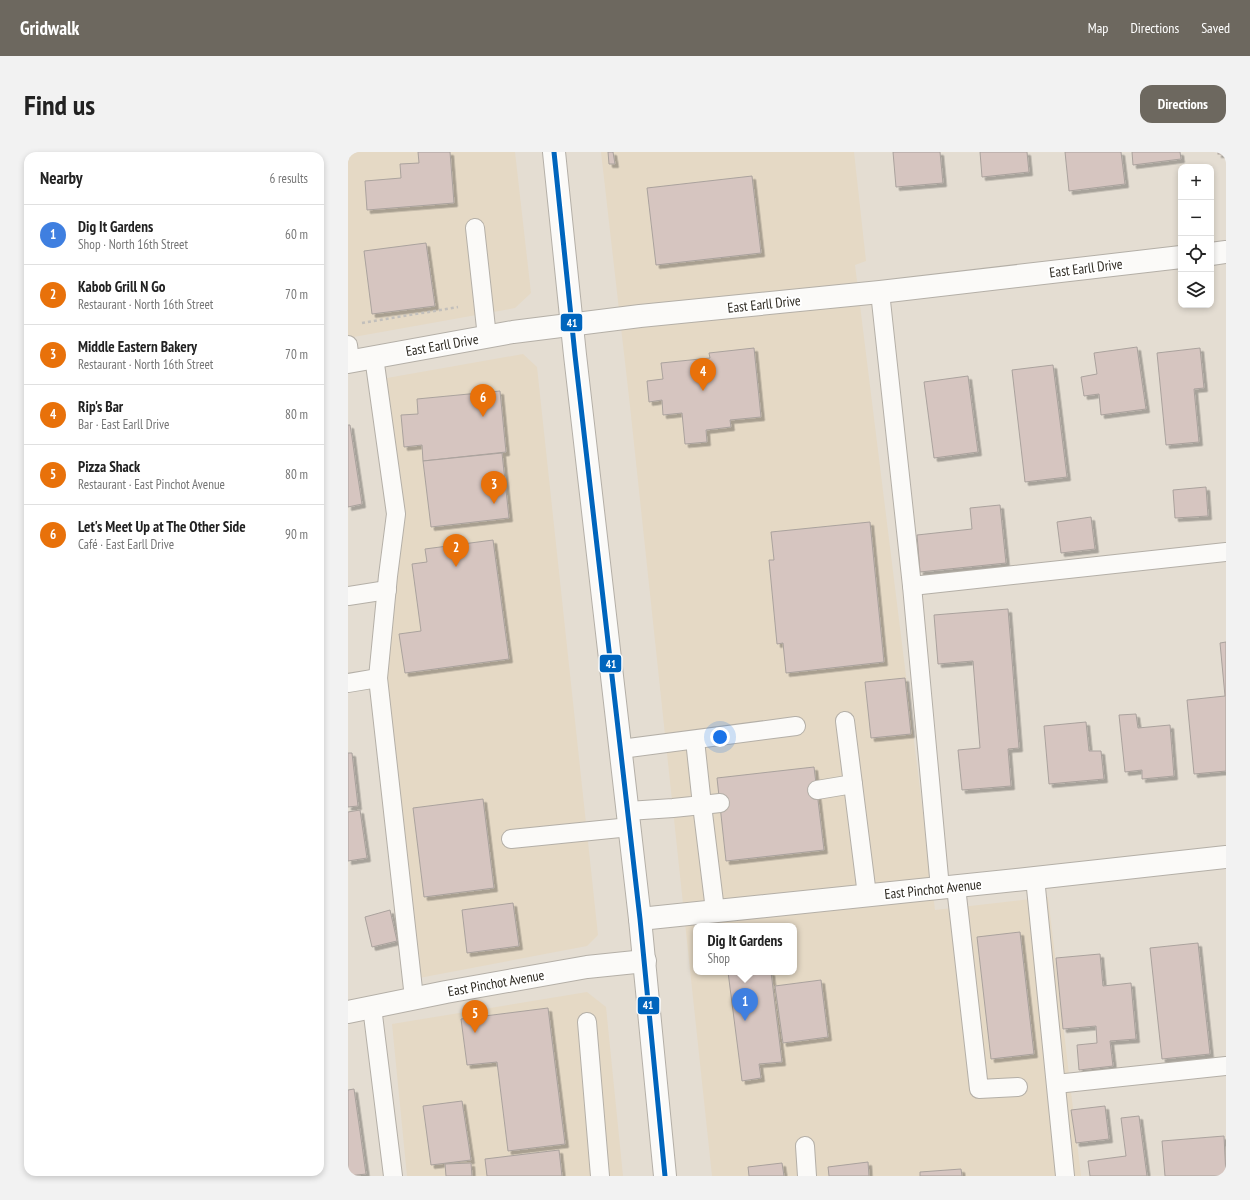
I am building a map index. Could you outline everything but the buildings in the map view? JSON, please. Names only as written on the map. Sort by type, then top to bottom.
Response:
[{"type":"street","points":[[554,152],[572,325],[645,961],[665,1176]]},
{"type":"street","points":[[1214,254],[1226,252]]},
{"type":"street","name":"East Earll Drive","points":[[349,356],[374,357],[487,337],[640,316],[880,292],[1178,257]]},
{"type":"street","name":"East Pinchot Avenue","points":[[640,919],[1226,857]]},
{"type":"street","name":"East Pinchot Avenue","points":[[348,1012],[414,998],[587,967],[645,961]]},
{"type":"lane","points":[[475,228],[487,337]]},
{"type":"lane","points":[[880,292],[912,586],[948,887],[979,1089],[1018,1087]]},
{"type":"lane","points":[[374,357],[396,514],[378,678],[414,998]]},
{"type":"lane","points":[[912,586],[1226,552]]},
{"type":"lane","points":[[348,596],[387,590]]},
{"type":"lane","points":[[348,683],[378,678]]},
{"type":"lane","points":[[845,721],[867,895]]},
{"type":"lane","points":[[621,749],[796,726]]},
{"type":"lane","points":[[695,740],[711,804],[715,910]]},
{"type":"lane","points":[[817,790],[853,784]]},
{"type":"lane","points":[[511,839],[629,819],[673,808],[711,804]]},
{"type":"lane","points":[[1034,878],[1065,1176]]},
{"type":"lane","points":[[372,1007],[394,1176]]},
{"type":"lane","points":[[586,1022],[600,1176]]},
{"type":"lane","points":[[1056,1084],[1226,1066]]},
{"type":"lane","points":[[805,1146],[807,1176]]},
{"type":"path","points":[[356,325],[449,308],[483,305]]},
{"type":"shaded area","points":[[348,152],[515,152],[531,293],[515,308],[348,338]]},
{"type":"shaded area","points":[[601,152],[854,152],[866,261],[855,265],[935,910],[1048,897],[1081,1176],[712,1176],[630,406]]},
{"type":"shaded area","points":[[523,354],[537,367],[598,935],[587,946],[419,978],[387,677],[404,512],[387,378]]},
{"type":"shaded area","points":[[587,992],[606,1007],[623,1176],[407,1176],[392,1024]]},
{"type":"transit line","name":"41","points":[[554,152],[575,355],[640,919],[665,1176]]},
{"type":"place","name":"Rip's Bar","points":[[703,391]]},
{"type":"place","name":"Let's Meet Up at The Other Side","points":[[483,417]]},
{"type":"place","name":"Middle Eastern Bakery","points":[[494,504]]},
{"type":"place","name":"Kabob Grill N Go","points":[[456,567]]},
{"type":"place","name":"Dig It Gardens","points":[[745,1021]]},
{"type":"place","name":"Pizza Shack","points":[[475,1033]]}]
